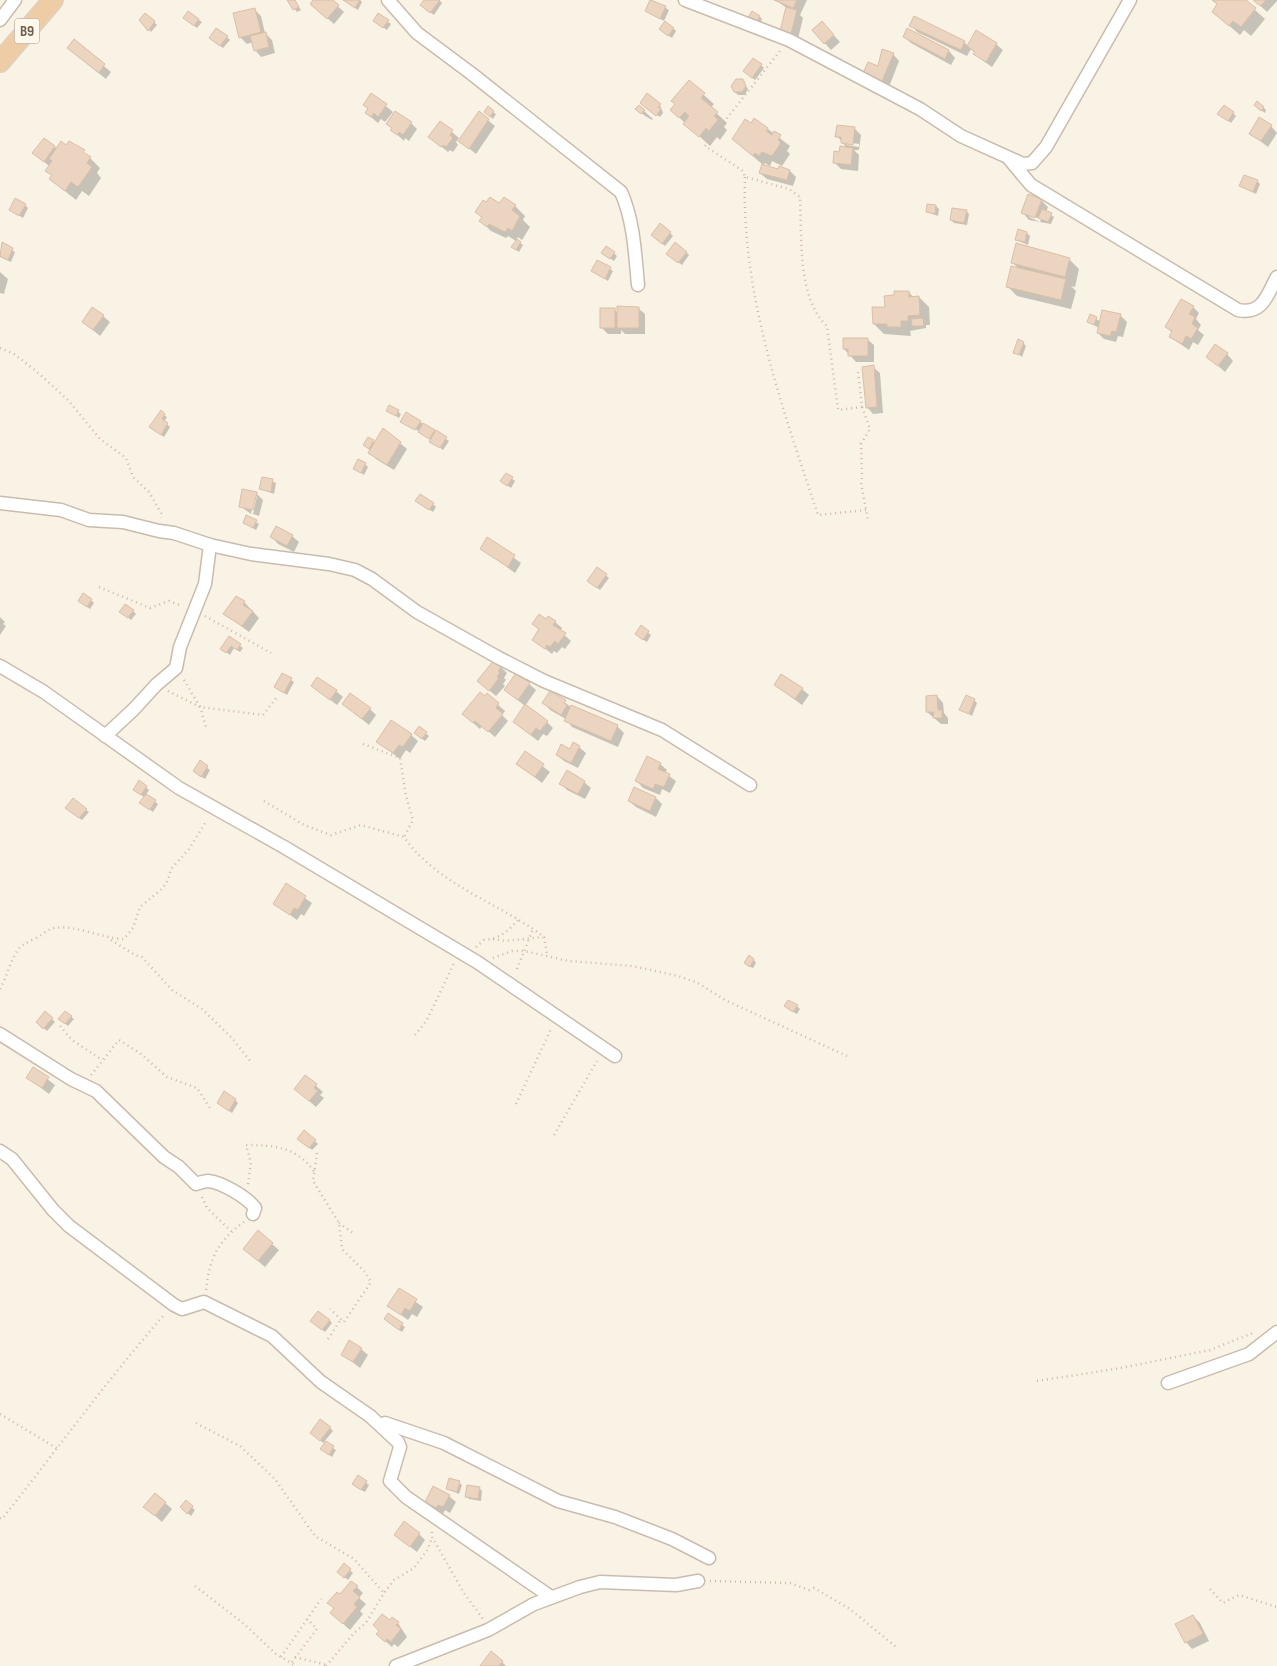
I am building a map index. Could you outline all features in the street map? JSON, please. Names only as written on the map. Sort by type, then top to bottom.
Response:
[{"type":"highway","name":"B9","points":[[0,62],[53,0]]},
{"type":"street","points":[[0,20],[15,0]]},
{"type":"street","points":[[388,0],[417,33],[621,192],[628,207],[635,248],[638,285]]},
{"type":"street","points":[[685,0],[712,8],[789,40],[920,109],[962,136],[1010,160],[1024,164],[1032,163],[1046,147],[1130,0]]},
{"type":"street","points":[[1010,160],[1031,185],[1238,310],[1250,312],[1256,309],[1263,302],[1277,277]]},
{"type":"street","points":[[0,502],[60,510],[89,520],[123,522],[159,532],[174,533],[210,545],[251,554],[329,564],[355,570],[372,579],[417,612],[492,654],[544,681],[662,730],[750,785]]},
{"type":"street","points":[[105,736],[156,685],[176,668],[180,647],[205,584],[210,545]]},
{"type":"street","points":[[0,666],[44,692],[179,788],[300,856],[477,962],[615,1056]]},
{"type":"street","points":[[0,1034],[84,1086],[96,1091],[164,1157],[179,1167],[196,1184],[207,1181],[235,1192],[252,1208]]},
{"type":"street","points":[[0,1151],[12,1159],[53,1210],[69,1226],[182,1310],[204,1302],[272,1336],[321,1382],[370,1416],[392,1435],[400,1447]]},
{"type":"street","points":[[1168,1383],[1249,1354],[1277,1332]]},
{"type":"street","points":[[370,1416],[399,1429],[411,1430],[444,1443],[558,1501],[615,1517],[672,1539],[709,1558]]},
{"type":"street","points":[[411,1430],[400,1447],[390,1481],[406,1497],[551,1597]]},
{"type":"street","points":[[396,1666],[488,1630],[551,1597],[600,1582],[676,1585],[698,1581]]},
{"type":"path","points":[[789,40],[705,146],[743,171],[745,177],[744,212],[747,253],[772,368],[818,515],[866,510]]},
{"type":"path","points":[[745,177],[789,190],[800,197],[803,274],[816,316],[827,326],[838,410],[862,407]]},
{"type":"path","points":[[0,348],[14,354],[36,370],[68,400],[100,439],[126,458],[133,478],[149,492],[161,513],[159,532]]},
{"type":"path","points":[[858,371],[862,407],[870,429],[861,444],[862,476],[860,484],[868,520]]},
{"type":"path","points":[[176,668],[200,708],[207,730]]},
{"type":"path","points":[[156,685],[200,708],[263,715],[277,697]]},
{"type":"path","points":[[363,744],[400,758],[406,796],[414,820],[404,837]]},
{"type":"path","points":[[264,802],[304,825],[331,835],[360,825],[404,837],[416,854],[460,886],[544,937],[547,954]]},
{"type":"path","points":[[0,988],[7,976],[16,952],[24,943],[36,939],[49,930],[68,928],[110,939],[124,939],[133,928],[140,907],[162,889],[168,880],[170,869],[189,849],[214,808]]},
{"type":"path","points":[[517,969],[533,929]]},
{"type":"path","points":[[493,939],[544,937]]},
{"type":"path","points":[[110,939],[135,955],[142,957],[172,990],[202,1009],[232,1038],[251,1062]]},
{"type":"path","points":[[477,962],[512,952],[524,951],[547,954],[569,961],[632,966],[678,976],[696,982],[727,1002],[847,1056]]},
{"type":"path","points":[[516,1104],[557,1017]]},
{"type":"path","points":[[60,1026],[72,1040],[102,1060]]},
{"type":"path","points":[[84,1086],[119,1040],[141,1054],[167,1076],[197,1088],[210,1108]]},
{"type":"path","points":[[554,1135],[604,1048]]},
{"type":"path","points":[[204,1302],[208,1272],[219,1244],[252,1208],[248,1181],[251,1164],[246,1145],[265,1145],[297,1153],[304,1158],[315,1172]]},
{"type":"path","points":[[317,1152],[313,1181],[339,1223],[353,1233]]},
{"type":"path","points":[[196,1184],[207,1208],[231,1231]]},
{"type":"path","points":[[330,1309],[344,1322],[371,1282],[365,1272],[342,1249],[339,1223]]},
{"type":"path","points":[[0,1518],[2,1519],[58,1449],[124,1360],[174,1304]]},
{"type":"path","points":[[328,1339],[341,1319]]},
{"type":"path","points":[[1037,1381],[1122,1368],[1210,1350],[1258,1331]]},
{"type":"path","points":[[0,1414],[58,1449]]},
{"type":"path","points":[[196,1423],[240,1446],[276,1479],[316,1536],[354,1559],[384,1593]]},
{"type":"path","points":[[295,1658],[326,1665],[354,1633],[366,1623],[394,1580],[414,1568],[428,1549],[432,1537],[434,1515]]},
{"type":"path","points":[[432,1537],[488,1630]]},
{"type":"path","points":[[698,1581],[790,1583],[809,1590],[814,1588],[850,1610],[896,1648]]},
{"type":"path","points":[[195,1586],[243,1623],[281,1657],[296,1666]]},
{"type":"path","points":[[1210,1588],[1223,1603],[1239,1595],[1277,1607]]},
{"type":"path","points":[[281,1657],[321,1599]]},
{"type":"path","points":[[292,1662],[317,1629],[307,1619]]},
{"type":"building","points":[[287,0],[295,0],[299,7],[293,10]]},
{"type":"building","points":[[313,0],[333,0],[339,5],[327,19],[310,4]]},
{"type":"building","points":[[343,0],[360,0],[355,8]]},
{"type":"building","points":[[424,0],[440,0],[430,13],[420,5]]},
{"type":"building","points":[[650,0],[666,6],[660,19],[645,11]]},
{"type":"building","points":[[774,0],[797,0],[793,8]]},
{"type":"building","points":[[1212,0],[1246,0],[1256,8],[1241,27],[1233,21],[1229,26],[1212,12],[1217,4]]},
{"type":"building","points":[[1253,0],[1266,0],[1260,6]]},
{"type":"building","points":[[786,7],[797,10],[791,34],[780,31]]},
{"type":"building","points":[[255,8],[261,32],[239,38],[233,13]]},
{"type":"building","points":[[188,11],[199,19],[194,26],[183,18]]},
{"type":"building","points":[[752,11],[760,16],[756,24],[747,19]]},
{"type":"building","points":[[145,13],[155,21],[148,31],[139,20]]},
{"type":"building","points":[[378,13],[389,20],[383,28],[373,21]]},
{"type":"building","points":[[914,16],[965,41],[961,50],[909,26]]},
{"type":"building","points":[[665,21],[674,28],[668,36],[659,29]]},
{"type":"building","points":[[822,21],[834,35],[824,44],[812,30]]},
{"type":"building","points":[[216,28],[228,36],[220,46],[209,38]]},
{"type":"building","points":[[907,28],[949,50],[945,59],[903,37]]},
{"type":"building","points":[[976,30],[997,43],[986,62],[973,54],[975,52],[967,46]]},
{"type":"building","points":[[266,32],[269,47],[254,51],[250,36]]},
{"type":"building","points":[[74,39],[105,64],[99,73],[67,48]]},
{"type":"building","points":[[882,49],[894,53],[882,81],[863,73],[868,62],[878,66]]},
{"type":"building","points":[[753,58],[762,64],[752,78],[743,71]]},
{"type":"building","points":[[736,79],[743,79],[746,86],[742,92],[734,92],[731,86]]},
{"type":"building","points":[[689,80],[705,93],[701,98],[718,112],[714,116],[718,120],[709,131],[706,128],[699,137],[683,124],[689,116],[685,112],[679,118],[670,110],[675,104],[671,101]]},
{"type":"building","points":[[371,93],[387,104],[378,117],[374,113],[371,117],[365,113],[368,108],[363,105]]},
{"type":"building","points":[[647,93],[661,104],[658,107],[661,109],[656,116],[640,103]]},
{"type":"building","points":[[1257,101],[1264,107],[1261,111],[1254,105]]},
{"type":"building","points":[[639,105],[645,110],[641,114],[635,109]]},
{"type":"building","points":[[1224,105],[1234,112],[1228,121],[1217,114]]},
{"type":"building","points":[[488,106],[494,111],[490,117],[484,112]]},
{"type":"building","points":[[395,111],[412,122],[403,135],[399,132],[397,135],[386,124]]},
{"type":"building","points":[[479,111],[489,119],[469,149],[458,141]]},
{"type":"building","points":[[1259,117],[1272,125],[1261,141],[1249,134]]},
{"type":"building","points":[[754,118],[768,128],[766,131],[772,135],[774,131],[781,135],[778,140],[781,143],[772,156],[762,152],[759,156],[755,153],[753,156],[732,139],[745,119],[751,123]]},
{"type":"building","points":[[440,121],[453,130],[450,135],[453,138],[446,147],[443,145],[441,147],[428,137]]},
{"type":"building","points":[[837,125],[855,127],[853,145],[841,143],[841,137],[835,137]]},
{"type":"building","points":[[44,138],[55,146],[44,162],[32,153]]},
{"type":"building","points":[[61,141],[66,145],[69,141],[85,150],[83,152],[91,157],[87,163],[92,167],[78,187],[71,182],[65,191],[49,179],[52,175],[45,171],[52,161],[49,159]]},
{"type":"building","points":[[840,146],[853,148],[851,165],[833,163],[834,151],[839,152]]},
{"type":"building","points":[[762,164],[778,169],[779,166],[790,170],[787,180],[759,173]]},
{"type":"building","points":[[1244,175],[1258,180],[1253,192],[1239,186]]},
{"type":"building","points":[[1028,194],[1042,199],[1035,218],[1021,213]]},
{"type":"building","points":[[490,197],[499,203],[504,197],[516,205],[512,210],[520,216],[512,231],[508,228],[505,232],[489,224],[487,227],[479,221],[482,217],[475,212],[483,200],[486,202]]},
{"type":"building","points":[[15,198],[26,204],[19,216],[9,210]]},
{"type":"building","points":[[927,204],[936,205],[935,214],[926,212]]},
{"type":"building","points":[[952,208],[967,210],[964,223],[950,220]]},
{"type":"building","points":[[1042,209],[1052,213],[1048,222],[1038,218]]},
{"type":"building","points":[[660,223],[671,232],[662,244],[651,235]]},
{"type":"building","points":[[1018,229],[1027,232],[1025,242],[1015,240]]},
{"type":"building","points":[[517,239],[521,242],[516,250],[511,247]]},
{"type":"building","points":[[2,242],[13,248],[8,260],[0,256]]},
{"type":"building","points":[[675,242],[687,252],[678,263],[666,254]]},
{"type":"building","points":[[1016,243],[1070,258],[1065,277],[1011,263]]},
{"type":"building","points":[[606,246],[615,252],[610,259],[601,253]]},
{"type":"building","points":[[597,260],[611,267],[605,279],[591,271]]},
{"type":"building","points":[[1011,266],[1066,279],[1061,300],[1006,287]]},
{"type":"building","points":[[894,291],[909,291],[909,297],[919,296],[920,315],[908,316],[908,321],[901,321],[901,327],[873,324],[872,307],[885,307],[884,296],[894,295]]},
{"type":"building","points":[[1181,299],[1194,306],[1189,314],[1195,317],[1192,324],[1198,328],[1191,339],[1186,336],[1182,344],[1169,337],[1172,331],[1165,327]]},
{"type":"building","points":[[617,306],[639,307],[639,328],[617,328]]},
{"type":"building","points":[[92,307],[104,315],[93,330],[82,322]]},
{"type":"building","points":[[600,308],[615,308],[615,328],[600,328]]},
{"type":"building","points":[[1102,310],[1121,314],[1116,332],[1112,331],[1110,336],[1097,333]]},
{"type":"building","points":[[1090,314],[1097,317],[1094,325],[1087,322]]},
{"type":"building","points":[[923,318],[924,326],[912,326],[911,319]]},
{"type":"building","points":[[843,338],[868,338],[868,356],[848,356],[848,349],[843,349]]},
{"type":"building","points":[[1018,339],[1024,342],[1019,355],[1013,353]]},
{"type":"building","points":[[1215,344],[1228,353],[1218,366],[1206,357]]},
{"type":"building","points":[[874,365],[877,407],[866,408],[862,367]]},
{"type":"building","points":[[389,405],[399,410],[396,416],[386,411]]},
{"type":"building","points":[[161,410],[165,414],[162,419],[168,423],[161,435],[149,427]]},
{"type":"building","points":[[406,412],[421,421],[415,430],[400,422]]},
{"type":"building","points":[[423,423],[435,430],[429,439],[418,432]]},
{"type":"building","points":[[383,428],[401,442],[387,465],[368,453]]},
{"type":"building","points":[[436,430],[447,437],[440,448],[429,442]]},
{"type":"building","points":[[368,437],[374,440],[369,449],[363,445]]},
{"type":"building","points":[[358,459],[366,463],[361,473],[353,469]]},
{"type":"building","points":[[506,473],[513,477],[507,486],[500,481]]},
{"type":"building","points":[[262,477],[273,479],[271,492],[259,489]]},
{"type":"building","points":[[242,489],[257,492],[253,510],[239,507]]},
{"type":"building","points":[[420,494],[434,503],[429,510],[415,501]]},
{"type":"building","points":[[246,515],[257,520],[253,528],[243,523]]},
{"type":"building","points":[[276,526],[293,535],[287,546],[270,537]]},
{"type":"building","points":[[487,537],[515,555],[508,567],[480,549]]},
{"type":"building","points":[[597,567],[607,574],[597,588],[587,581]]},
{"type":"building","points":[[83,593],[92,599],[87,607],[78,601]]},
{"type":"building","points":[[236,596],[245,601],[243,605],[253,611],[242,626],[223,614]]},
{"type":"building","points":[[125,604],[134,610],[128,618],[119,612]]},
{"type":"building","points":[[539,614],[546,619],[548,616],[556,621],[553,625],[566,633],[558,644],[555,641],[550,647],[547,645],[545,649],[532,640],[539,629],[532,624]]},
{"type":"building","points":[[641,625],[649,631],[643,640],[635,634]]},
{"type":"building","points":[[229,636],[241,644],[237,650],[231,646],[226,653],[220,649]]},
{"type":"building","points":[[494,660],[502,666],[498,671],[500,672],[497,677],[499,678],[489,691],[477,681]]},
{"type":"building","points":[[282,673],[292,678],[284,693],[274,687]]},
{"type":"building","points":[[516,673],[530,683],[518,700],[504,690]]},
{"type":"building","points":[[781,674],[803,688],[795,699],[774,685]]},
{"type":"building","points":[[317,677],[337,690],[330,700],[311,686]]},
{"type":"building","points":[[550,691],[566,700],[564,703],[567,705],[561,715],[542,703]]},
{"type":"building","points":[[480,692],[485,696],[487,693],[499,703],[496,708],[503,714],[488,732],[475,721],[473,723],[462,714]]},
{"type":"building","points":[[350,693],[371,708],[362,719],[342,704]]},
{"type":"building","points":[[937,695],[938,710],[942,710],[942,718],[933,718],[934,712],[926,712],[926,696]]},
{"type":"building","points":[[966,695],[975,699],[969,714],[959,710]]},
{"type":"building","points":[[525,704],[548,721],[540,731],[536,728],[531,735],[513,722]]},
{"type":"building","points":[[571,705],[618,725],[611,741],[564,721]]},
{"type":"building","points":[[391,720],[412,734],[403,747],[399,745],[393,753],[376,742]]},
{"type":"building","points":[[419,726],[427,732],[422,739],[414,733]]},
{"type":"building","points":[[573,742],[580,746],[571,763],[556,755],[561,744],[570,749]]},
{"type":"building","points":[[525,751],[544,764],[535,777],[516,764]]},
{"type":"building","points":[[647,756],[661,763],[658,769],[670,774],[664,787],[655,784],[653,789],[635,781]]},
{"type":"building","points":[[200,760],[208,766],[201,777],[193,771]]},
{"type":"building","points":[[567,770],[585,781],[578,794],[559,784]]},
{"type":"building","points":[[139,780],[147,786],[141,795],[133,790]]},
{"type":"building","points":[[634,787],[656,797],[650,811],[628,801]]},
{"type":"building","points":[[146,794],[156,800],[150,810],[139,803]]},
{"type":"building","points":[[73,798],[87,809],[79,818],[65,808]]},
{"type":"building","points":[[286,883],[306,896],[298,910],[294,908],[290,915],[273,904]]},
{"type":"building","points":[[749,955],[754,959],[750,967],[744,963]]},
{"type":"building","points":[[788,1000],[798,1005],[793,1012],[784,1006]]},
{"type":"building","points":[[45,1011],[53,1018],[43,1029],[36,1022]]},
{"type":"building","points":[[65,1011],[72,1016],[65,1024],[58,1019]]},
{"type":"building","points":[[33,1067],[49,1077],[42,1088],[26,1078]]},
{"type":"building","points":[[305,1075],[317,1084],[314,1088],[318,1091],[309,1101],[294,1089]]},
{"type":"building","points":[[224,1091],[236,1099],[229,1111],[217,1103]]},
{"type":"building","points":[[304,1130],[316,1140],[309,1148],[297,1139]]},
{"type":"building","points":[[258,1230],[273,1243],[258,1261],[243,1249]]},
{"type":"building","points":[[399,1288],[417,1299],[410,1311],[405,1308],[401,1315],[387,1306]]},
{"type":"building","points":[[318,1311],[330,1320],[322,1330],[310,1321]]},
{"type":"building","points":[[388,1313],[403,1323],[399,1330],[384,1319]]},
{"type":"building","points":[[349,1340],[362,1348],[353,1362],[341,1355]]},
{"type":"building","points":[[320,1419],[331,1427],[320,1441],[310,1433]]},
{"type":"building","points":[[326,1441],[334,1446],[329,1455],[320,1449]]},
{"type":"building","points":[[358,1475],[367,1481],[361,1490],[352,1484]]},
{"type":"building","points":[[449,1478],[460,1481],[457,1492],[446,1489]]},
{"type":"building","points":[[467,1485],[480,1487],[478,1499],[465,1497]]},
{"type":"building","points":[[433,1486],[450,1495],[443,1507],[438,1505],[436,1508],[425,1502]]},
{"type":"building","points":[[155,1493],[166,1502],[155,1516],[143,1507]]},
{"type":"building","points":[[186,1500],[193,1506],[187,1514],[180,1507]]},
{"type":"building","points":[[404,1521],[420,1533],[410,1547],[394,1535]]},
{"type":"building","points":[[344,1563],[351,1569],[344,1578],[337,1572]]},
{"type":"building","points":[[351,1581],[358,1586],[353,1591],[360,1597],[354,1604],[357,1607],[343,1624],[330,1613],[334,1608],[327,1603],[337,1592],[340,1594]]},
{"type":"building","points":[[382,1614],[390,1620],[392,1617],[399,1622],[396,1625],[401,1629],[391,1642],[387,1639],[385,1642],[376,1634],[379,1631],[373,1625]]},
{"type":"building","points":[[1193,1615],[1203,1634],[1185,1643],[1175,1624]]},
{"type":"building","points":[[491,1651],[503,1661],[499,1666],[480,1666]]}]
